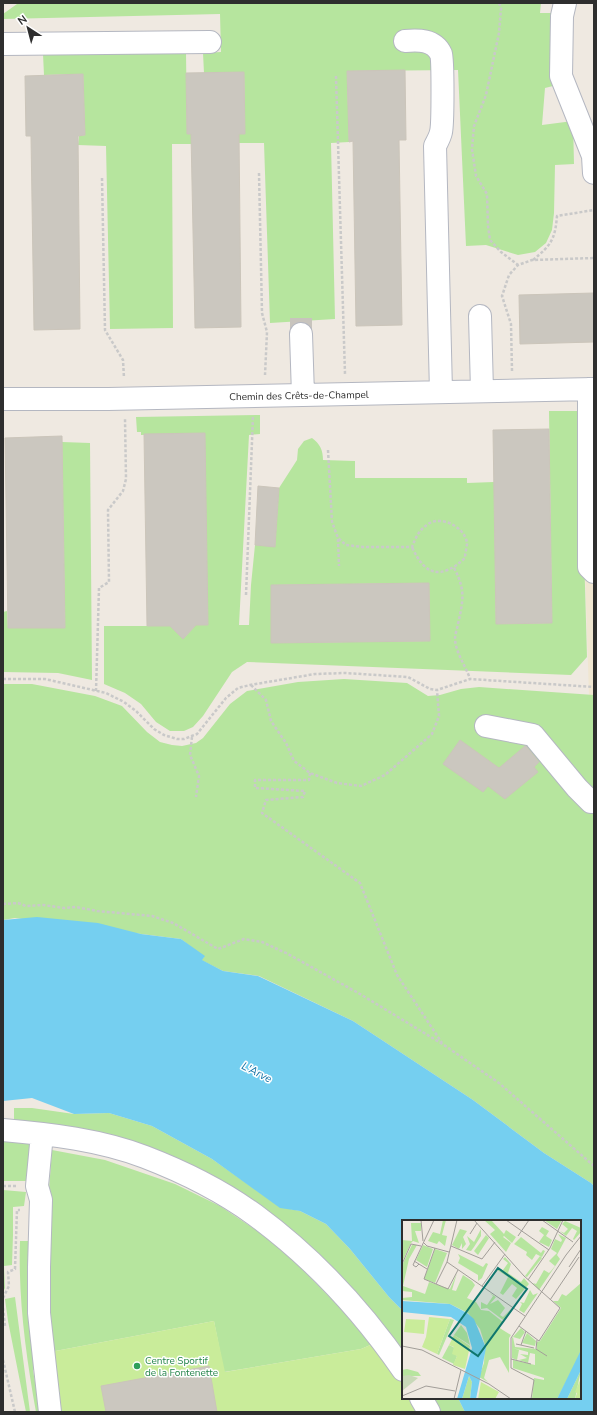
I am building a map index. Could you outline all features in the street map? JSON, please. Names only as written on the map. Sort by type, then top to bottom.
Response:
[{"type":"street","points":[[565,3],[562,16],[561,76],[593,156],[594,173]]},
{"type":"street","points":[[405,41],[420,40],[432,44],[441,54],[443,68],[442,131],[435,146],[441,392]]},
{"type":"street","points":[[3,44],[210,42]]},
{"type":"street","points":[[480,316],[482,391]]},
{"type":"street","points":[[301,334],[303,395]]},
{"type":"street","points":[[591,389],[589,567],[594,572]]},
{"type":"street","name":"Chemin des Crêts-de-Champel","points":[[3,399],[108,399],[591,389]]},
{"type":"street","points":[[486,726],[533,735],[577,788],[591,802],[594,802]]},
{"type":"street","points":[[3,1130],[87,1141],[144,1157],[197,1180],[218,1192],[254,1215],[282,1237],[337,1289],[371,1328],[402,1369]]},
{"type":"street","points":[[42,1134],[37,1186],[40,1200],[40,1313],[50,1412]]},
{"type":"street","points":[[422,1399],[429,1412]]},
{"type":"path","points":[[499,3],[499,33],[486,94],[474,126],[472,149],[476,176],[487,194],[490,240],[500,252],[518,265]]},
{"type":"path","points":[[336,76],[345,376]]},
{"type":"path","points":[[259,173],[262,313],[267,332],[265,377]]},
{"type":"path","points":[[102,178],[105,330],[123,360],[124,380]]},
{"type":"path","points":[[532,260],[547,248],[556,232],[557,216],[594,210]]},
{"type":"path","points":[[512,374],[511,324],[502,296],[508,274],[518,265],[532,260],[594,258]]},
{"type":"path","points":[[246,595],[252,412]]},
{"type":"path","points":[[96,691],[99,588],[109,582],[108,510],[123,490],[126,479],[125,414]]},
{"type":"path","points":[[328,450],[332,522],[338,538],[339,566]]},
{"type":"path","points":[[445,521],[458,528],[467,542],[465,558],[454,568],[441,572],[429,570],[418,560],[412,547],[417,534],[429,523],[445,521]]},
{"type":"path","points":[[338,538],[346,545],[363,547],[412,547]]},
{"type":"path","points":[[454,568],[461,580],[463,600],[455,639],[458,652],[468,671],[470,679]]},
{"type":"path","points":[[3,678],[45,679],[106,693],[124,702],[136,711],[154,729],[164,735],[177,739],[192,736],[202,729],[226,698],[238,688],[315,674],[345,673],[408,677],[430,689],[437,690],[470,679],[594,687]]},
{"type":"path","points":[[250,685],[266,700],[271,721],[286,743],[294,761],[310,773],[337,784],[361,786],[385,776],[432,734],[439,716],[437,690]]},
{"type":"path","points":[[192,736],[190,755],[198,776],[196,797]]},
{"type":"path","points":[[310,773],[309,780],[255,780],[255,788],[305,791],[302,797],[266,800],[262,813],[360,883],[396,975],[444,1045]]},
{"type":"path","points":[[3,904],[18,903],[26,906],[43,905],[64,908],[76,907],[97,911],[152,916],[173,923],[218,949],[244,939],[262,942],[288,954],[360,994],[444,1045],[498,1083],[594,1166]]},
{"type":"path","points":[[3,1298],[9,1286],[8,1272],[15,1269],[16,1233]]},
{"type":"path","points":[[3,1308],[5,1326],[3,1326]]},
{"type":"path","points":[[3,1360],[15,1412]]},
{"type":"shaded area","points":[[594,411],[594,695],[589,695],[582,480]]},
{"type":"green space","points":[[541,3],[540,13],[552,13],[553,86],[545,88],[542,125],[573,121],[574,164],[555,165],[554,213],[552,230],[546,243],[535,252],[518,255],[486,245],[466,246],[458,70],[347,71],[349,142],[331,143],[335,319],[270,323],[264,143],[239,143],[239,134],[245,133],[244,72],[204,73],[203,53],[221,52],[220,14],[3,19],[3,14],[17,4]]},
{"type":"green space","points":[[186,52],[187,134],[191,134],[192,144],[172,144],[173,328],[110,329],[106,146],[78,145],[79,136],[85,135],[83,74],[44,75],[43,54]]},
{"type":"green space","points":[[549,411],[582,411],[582,480],[587,657],[571,675],[247,662],[232,672],[203,716],[193,727],[184,731],[170,731],[156,722],[141,704],[125,693],[104,684],[104,626],[170,626],[183,639],[196,625],[208,625],[204,433],[141,435],[141,432],[137,432],[136,417],[260,415],[260,434],[249,435],[239,625],[249,625],[255,545],[275,546],[279,488],[297,460],[298,449],[304,441],[312,438],[320,448],[323,460],[355,461],[355,478],[467,478],[467,483],[494,482],[496,624],[552,623]],"holes":[[[429,583],[430,641],[271,643],[271,585]]]},
{"type":"green space","points":[[62,442],[90,443],[92,680],[58,673],[3,672],[3,612],[7,611],[8,628],[65,628]]},
{"type":"green space","points":[[344,679],[407,683],[428,696],[479,687],[594,695],[594,789],[588,790],[594,808],[594,1186],[544,1153],[473,1100],[353,1021],[259,976],[223,971],[201,960],[204,957],[181,939],[15,918],[3,920],[3,684],[32,684],[95,696],[122,706],[147,732],[160,742],[182,746],[196,743],[203,738],[230,704],[247,691],[298,682]]},
{"type":"green space","points":[[14,1108],[32,1108],[74,1114],[109,1113],[152,1126],[212,1159],[280,1207],[300,1211],[326,1224],[350,1249],[389,1297],[402,1310],[402,1358],[258,1208],[14,1121]]},
{"type":"green space","points":[[3,1137],[33,1140],[27,1181],[3,1181]]},
{"type":"green space","points":[[52,1150],[105,1160],[175,1184],[220,1206],[259,1232],[287,1254],[375,1343],[361,1349],[224,1372],[214,1321],[50,1352],[46,1229]]},
{"type":"green space","points":[[3,1190],[26,1192],[24,1206],[13,1207],[12,1265],[4,1266],[5,1288],[3,1292]]},
{"type":"green space","points":[[20,1241],[29,1241],[28,1279],[30,1310],[38,1368],[33,1370],[40,1412],[36,1412],[29,1370],[20,1284]]},
{"type":"green space","points":[[15,1297],[30,1412],[26,1412],[5,1299]]},
{"type":"green space","name":"Centre Sportif de la Fontenette","points":[[214,1321],[225,1372],[361,1349],[375,1343],[402,1358],[402,1399],[433,1399],[440,1412],[56,1412],[50,1352]]},
{"type":"green space","points":[[433,1399],[458,1399],[465,1412],[440,1412]]},
{"type":"water","name":"L'Arve","points":[[37,917],[98,923],[141,934],[181,939],[205,956],[202,960],[223,971],[258,976],[353,1021],[473,1100],[544,1153],[591,1183],[594,1186],[594,1412],[465,1412],[458,1399],[581,1399],[581,1220],[402,1220],[402,1310],[389,1297],[350,1249],[326,1224],[300,1211],[280,1208],[212,1159],[152,1126],[109,1113],[74,1114],[32,1098],[3,1101],[3,920]]},
{"type":"building","points":[[405,70],[406,140],[399,140],[402,325],[356,326],[353,141],[349,142],[347,71]]},
{"type":"building","points":[[244,72],[245,134],[239,134],[241,327],[195,328],[191,134],[187,134],[186,73]]},
{"type":"building","points":[[83,74],[85,135],[78,136],[80,329],[34,330],[31,136],[26,136],[25,76]]},
{"type":"building","points":[[594,293],[594,342],[520,344],[519,295]]},
{"type":"building","points":[[549,429],[552,623],[496,624],[493,430]]},
{"type":"building","points":[[205,433],[208,625],[196,625],[183,639],[170,626],[147,626],[144,434]]},
{"type":"building","points":[[62,436],[65,628],[8,628],[5,438]]},
{"type":"building","points":[[258,486],[279,488],[275,547],[255,545]]},
{"type":"building","points":[[429,583],[430,641],[271,643],[271,585]]},
{"type":"building","points":[[460,740],[499,768],[526,746],[539,762],[534,767],[538,772],[505,799],[488,786],[483,792],[443,764]]},
{"type":"building","points":[[209,1366],[217,1412],[106,1412],[101,1386]]},
{"type":"tunnel","points":[[301,318],[301,334]]},
{"type":"place","name":"Centre Sportif de la Fontenette","points":[[137,1366]]}]
